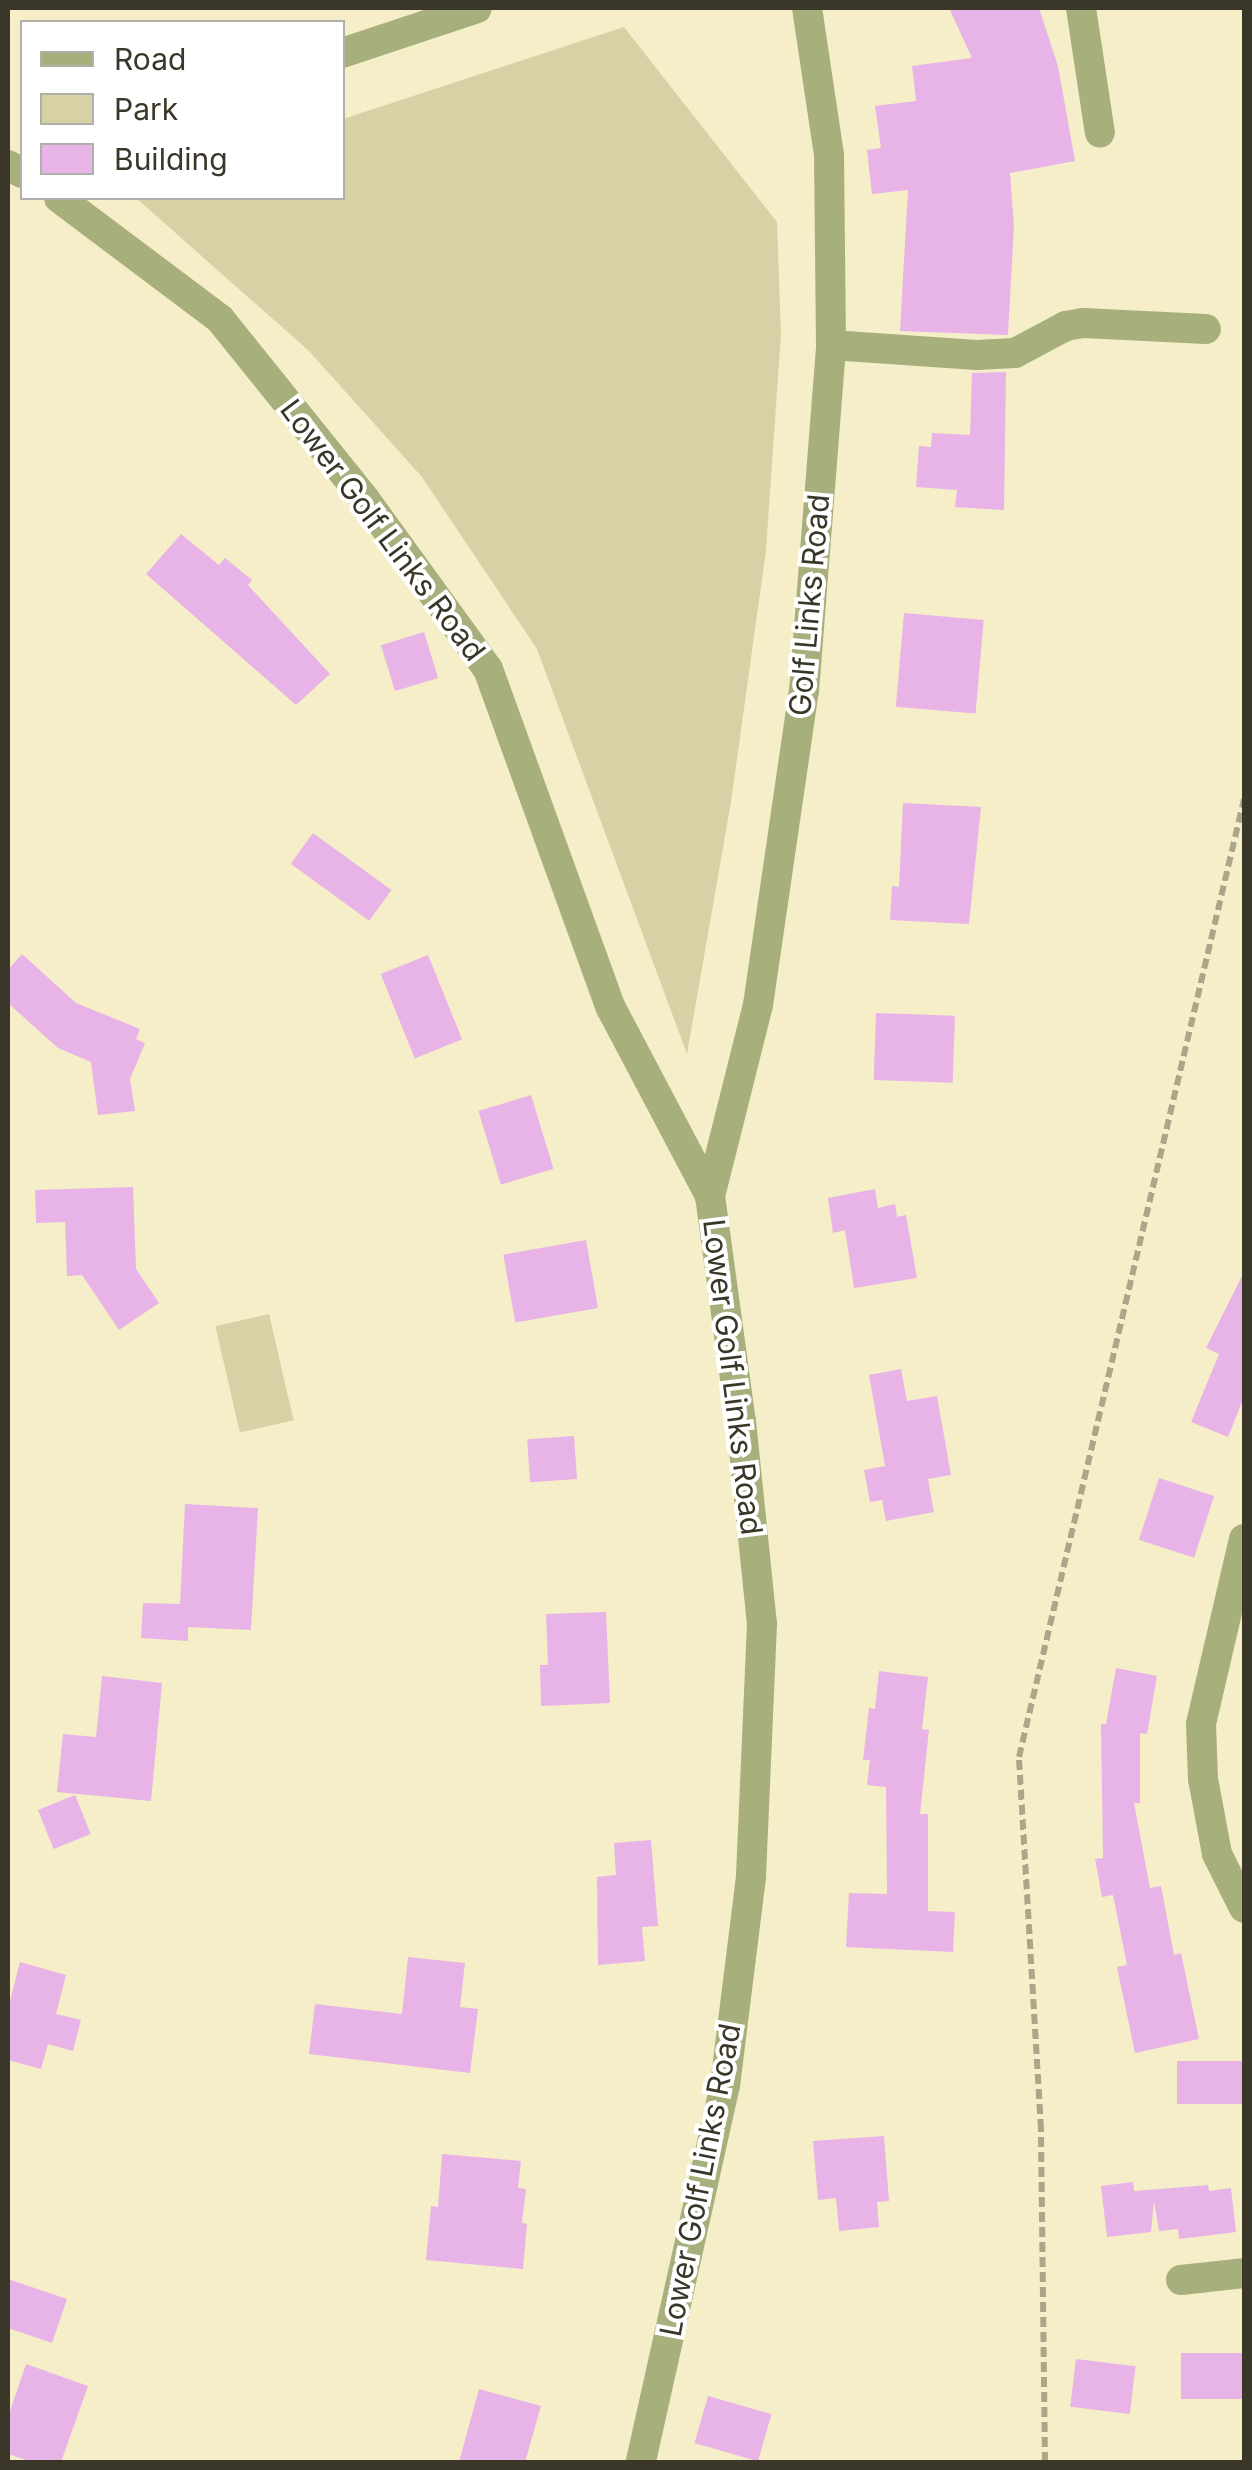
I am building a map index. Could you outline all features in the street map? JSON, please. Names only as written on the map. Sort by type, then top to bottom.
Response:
[{"type":"street","points":[[345,52],[477,8]]},
{"type":"street","name":"Golf Links Road","points":[[710,1196],[758,1004],[801,710],[831,344],[829,155],[807,8]]},
{"type":"street","points":[[1081,8],[1100,133]]},
{"type":"street","name":"Lower Golf Links Road","points":[[62,200],[220,319],[364,498],[488,669],[611,1008],[710,1196],[741,1420],[762,1624],[750,1877],[725,2086],[641,2462]]},
{"type":"street","points":[[831,344],[977,355],[1015,353],[1066,326],[1083,322],[1206,330]]},
{"type":"street","points":[[1244,1540],[1201,1724],[1202,1779],[1216,1854],[1244,1908]]},
{"type":"street","points":[[1181,2280],[1244,2272]]},
{"type":"path","points":[[1045,2462],[1041,2129],[1019,1757],[1244,798]]},
{"type":"green space","points":[[624,27],[777,222],[781,334],[766,550],[731,802],[687,1054],[537,649],[422,477],[309,351],[138,200],[345,200],[345,118]]},
{"type":"green space","points":[[269,1314],[294,1420],[240,1433],[215,1326]]},
{"type":"building","points":[[949,8],[1039,8],[1058,66],[1075,161],[1010,173],[1014,226],[1008,335],[900,331],[908,190],[872,194],[867,150],[881,148],[875,106],[916,101],[912,66],[972,58]]},
{"type":"building","points":[[1006,372],[1004,510],[955,507],[957,490],[916,487],[919,446],[931,447],[932,433],[970,435],[972,373]]},
{"type":"building","points":[[181,534],[219,565],[225,558],[252,580],[248,585],[330,674],[296,705],[146,574]]},
{"type":"building","points":[[904,613],[984,620],[976,714],[896,707]]},
{"type":"building","points":[[424,632],[438,678],[395,691],[381,645]]},
{"type":"building","points":[[903,803],[981,807],[969,924],[890,920],[892,886],[899,887]]},
{"type":"building","points":[[313,833],[391,890],[369,921],[291,864]]},
{"type":"building","points":[[22,954],[76,1003],[140,1029],[136,1039],[145,1043],[130,1079],[135,1111],[98,1115],[91,1062],[58,1048],[8,1003],[8,970]]},
{"type":"building","points":[[428,955],[462,1039],[415,1058],[381,974]]},
{"type":"building","points":[[876,1013],[955,1016],[953,1083],[874,1080]]},
{"type":"building","points":[[531,1095],[554,1169],[501,1185],[478,1111]]},
{"type":"building","points":[[133,1187],[136,1269],[159,1303],[119,1330],[82,1275],[67,1276],[65,1222],[36,1223],[35,1190]]},
{"type":"building","points":[[875,1189],[878,1208],[895,1204],[897,1217],[906,1215],[917,1278],[854,1288],[845,1230],[833,1233],[828,1198]]},
{"type":"building","points":[[586,1240],[598,1308],[515,1323],[503,1255]]},
{"type":"building","points":[[1244,1272],[1244,1397],[1228,1437],[1191,1422],[1219,1354],[1206,1348]]},
{"type":"building","points":[[901,1369],[907,1401],[937,1396],[951,1475],[928,1479],[934,1512],[886,1521],[882,1500],[870,1502],[864,1470],[885,1466],[869,1375]]},
{"type":"building","points":[[574,1436],[577,1479],[530,1482],[527,1439]]},
{"type":"building","points":[[1159,1478],[1214,1496],[1194,1558],[1139,1540]]},
{"type":"building","points":[[185,1504],[258,1508],[251,1630],[188,1627],[188,1641],[141,1638],[143,1603],[180,1604]]},
{"type":"building","points":[[606,1612],[610,1703],[541,1706],[540,1665],[548,1665],[546,1614]]},
{"type":"building","points":[[1116,1668],[1157,1676],[1147,1734],[1140,1733],[1140,1803],[1134,1803],[1150,1888],[1161,1886],[1174,1955],[1181,1953],[1199,2039],[1135,2053],[1117,1967],[1127,1965],[1113,1895],[1102,1897],[1095,1859],[1103,1858],[1101,1724],[1106,1724]]},
{"type":"building","points":[[879,1671],[928,1677],[922,1729],[929,1730],[920,1814],[928,1814],[928,1911],[955,1912],[953,1952],[846,1947],[849,1893],[887,1894],[886,1787],[867,1785],[870,1760],[863,1760],[869,1708],[875,1709]]},
{"type":"building","points":[[102,1676],[162,1683],[151,1801],[57,1792],[63,1734],[96,1737]]},
{"type":"building","points":[[75,1795],[91,1834],[54,1849],[38,1810]]},
{"type":"building","points":[[651,1840],[658,1926],[642,1927],[645,1961],[598,1965],[597,1877],[616,1875],[614,1843]]},
{"type":"building","points":[[408,1957],[465,1963],[460,2007],[478,2009],[470,2073],[309,2054],[315,2004],[402,2014]]},
{"type":"building","points":[[20,1962],[66,1975],[56,2014],[81,2020],[73,2051],[48,2044],[41,2069],[8,2060],[8,2009]]},
{"type":"building","points":[[1177,2061],[1244,2061],[1244,2104],[1177,2104]]},
{"type":"building","points":[[884,2136],[889,2201],[877,2202],[879,2227],[839,2231],[836,2198],[818,2200],[813,2141]]},
{"type":"building","points":[[442,2154],[521,2161],[518,2188],[526,2189],[522,2223],[527,2224],[523,2269],[426,2260],[431,2206],[438,2207]]},
{"type":"building","points":[[1133,2182],[1134,2191],[1208,2185],[1209,2191],[1231,2188],[1236,2232],[1179,2239],[1178,2229],[1159,2231],[1154,2201],[1151,2232],[1107,2237],[1101,2186]]},
{"type":"building","points":[[8,2279],[67,2299],[52,2343],[8,2328]]},
{"type":"building","points":[[1181,2353],[1244,2353],[1244,2399],[1181,2399]]},
{"type":"building","points":[[1076,2359],[1136,2366],[1130,2414],[1070,2407]]},
{"type":"building","points":[[26,2364],[88,2386],[61,2462],[32,2462],[8,2454],[8,2417]]},
{"type":"building","points":[[479,2389],[541,2406],[525,2462],[459,2462]]},
{"type":"building","points":[[708,2396],[771,2414],[758,2461],[694,2443]]}]
